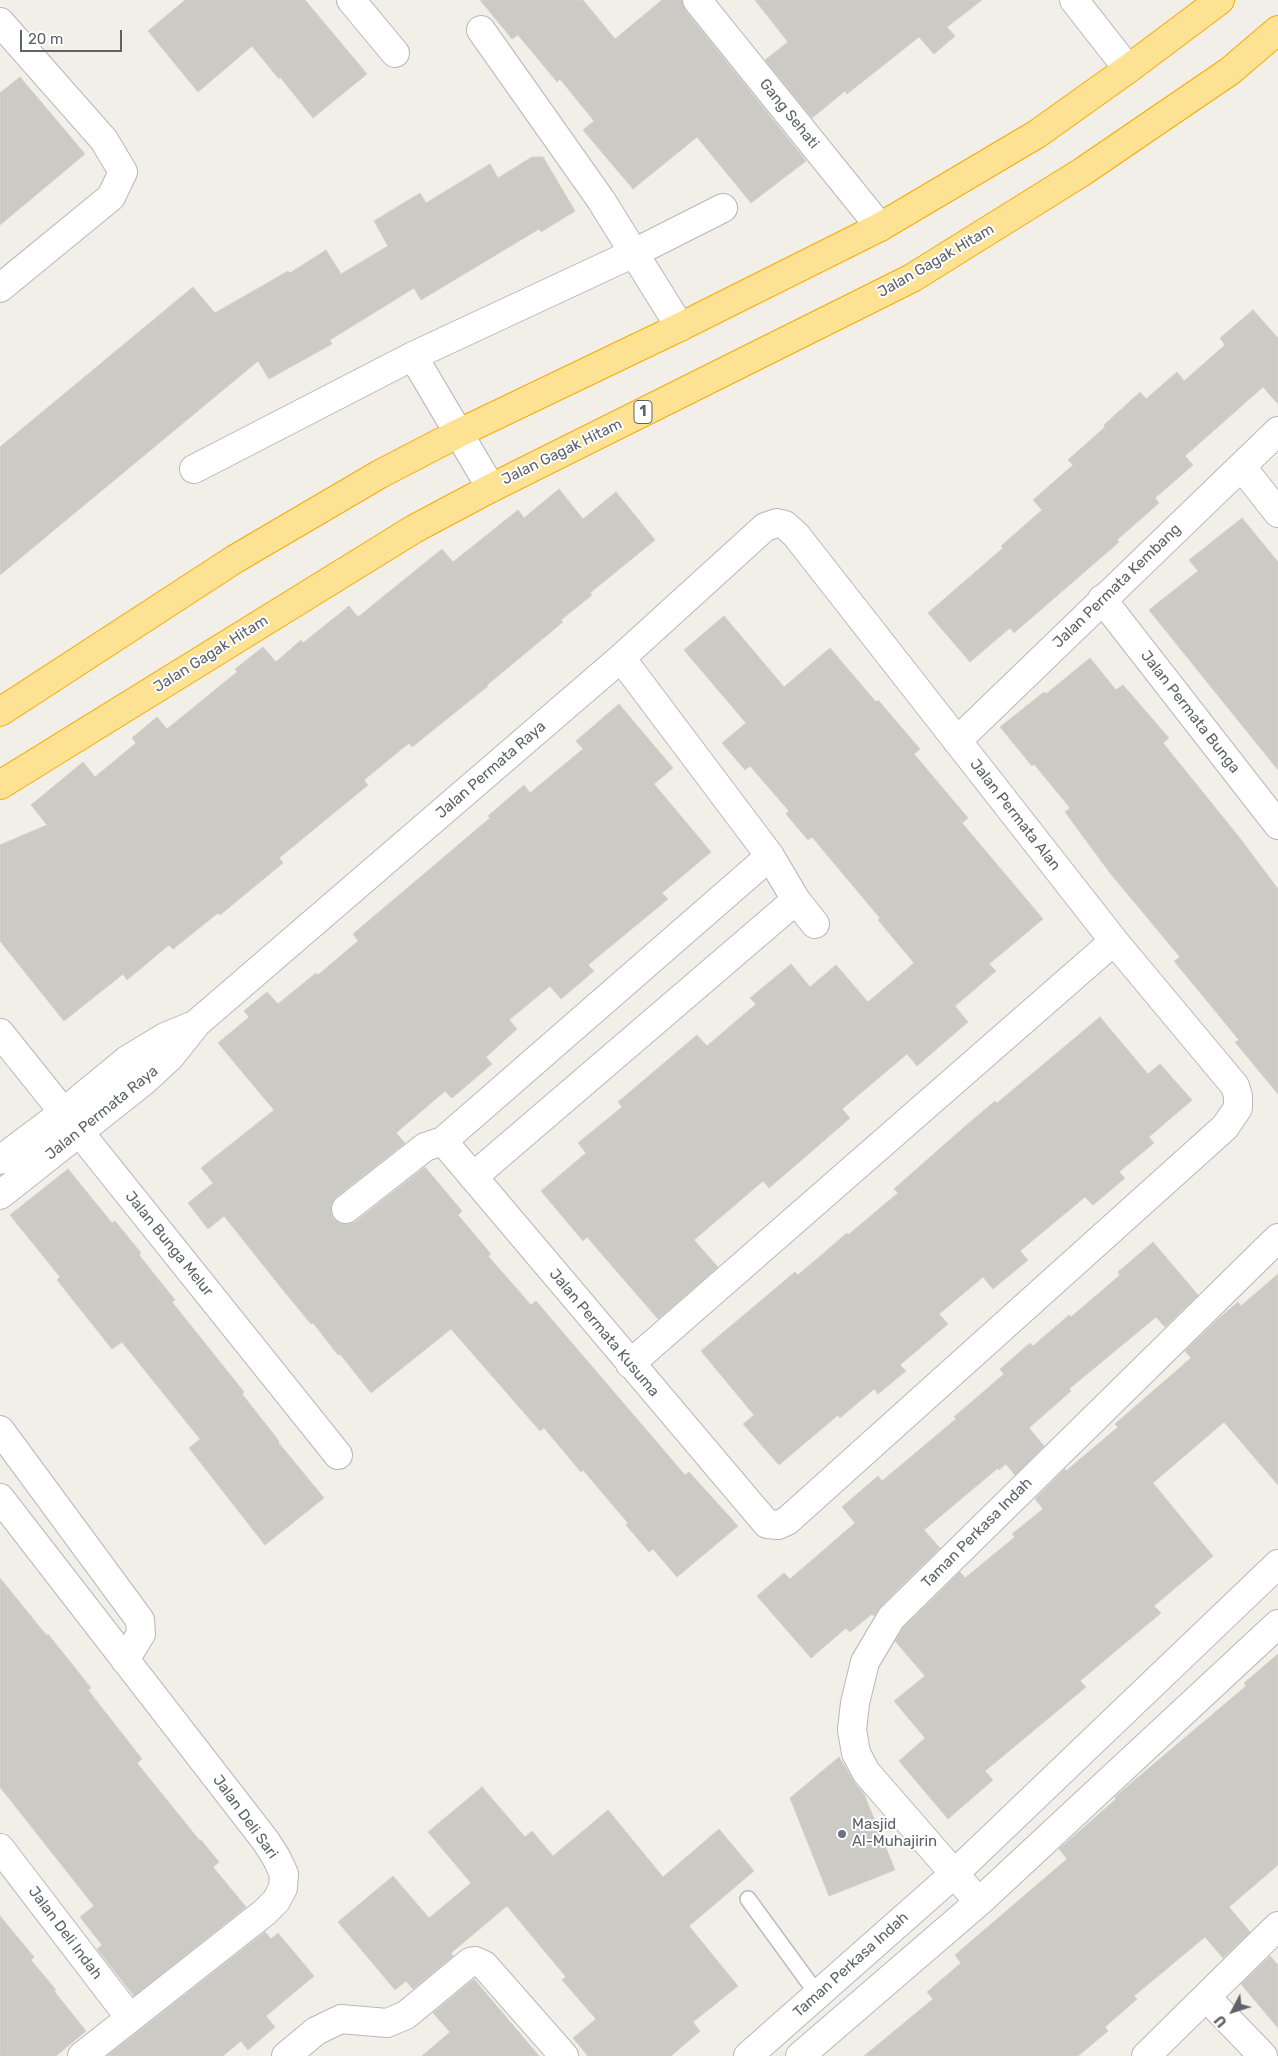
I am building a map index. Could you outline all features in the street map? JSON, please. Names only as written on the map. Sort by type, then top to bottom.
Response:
[{"type":"highway","points":[[0,712],[235,559],[380,474],[457,434],[880,228],[1038,134],[1220,0]]},
{"type":"highway","name":"Jalan Gagak Hitam","points":[[0,785],[414,528],[912,278],[1082,172],[1206,88],[1230,71],[1278,30]]},
{"type":"street","points":[[351,0],[395,53]]},
{"type":"street","name":"Gang Sehati","points":[[697,0],[880,228]]},
{"type":"street","points":[[1074,0],[1128,69]]},
{"type":"street","points":[[0,22],[104,140],[123,172],[111,197],[0,288]]},
{"type":"street","points":[[481,30],[601,200],[680,327]]},
{"type":"street","points":[[194,469],[413,356],[634,253],[723,208]]},
{"type":"street","points":[[413,356],[457,434],[491,488]]},
{"type":"street","name":"Jalan Permata Kembang","points":[[957,741],[1278,431]]},
{"type":"street","points":[[1242,467],[1278,513]]},
{"type":"street","name":"Jalan Permata Raya","points":[[0,1160],[144,1081],[170,1057],[197,1023],[621,658],[765,527],[777,523],[785,525]]},
{"type":"street","name":"Jalan Permata Alan","points":[[767,1524],[778,1525],[787,1521],[1225,1127],[1238,1108],[1238,1096],[1234,1086],[1114,941],[796,534],[785,525]]},
{"type":"street","name":"Jalan Permata Bunga","points":[[1102,599],[1278,826]]},
{"type":"street","points":[[621,658],[770,856],[796,900],[815,924]]},
{"type":"street","points":[[346,1209],[418,1151],[443,1141],[770,856]]},
{"type":"street","points":[[473,1177],[796,900]]},
{"type":"street","points":[[630,1364],[1114,941]]},
{"type":"street","name":"Jalan Bunga Melur","points":[[0,1033],[338,1456]]},
{"type":"street","name":"Jalan Permata Raya","points":[[0,1195],[72,1122]]},
{"type":"street","name":"Jalan Permata Kusuma","points":[[443,1141],[767,1524]]},
{"type":"street","name":"Taman Perkasa Indah","points":[[979,1902],[866,1772],[856,1753],[852,1730],[855,1703],[865,1662],[891,1618],[1278,1238]]},
{"type":"street","points":[[0,1430],[140,1620],[141,1634],[125,1660]]},
{"type":"street","name":"Jalan Deli Sari","points":[[0,1498],[265,1840],[284,1874],[284,1888],[276,1901],[265,1912],[82,2056]]},
{"type":"street","name":"Taman Perkasa Indah","points":[[748,2056],[954,1874],[1278,1564]]},
{"type":"street","points":[[800,2056],[979,1902],[1278,1624]]},
{"type":"street","name":"Jalan Deli Indah","points":[[0,1848],[130,2018]]},
{"type":"street","points":[[1146,2056],[1278,1926]]},
{"type":"street","points":[[286,2056],[316,2030],[342,2019],[387,2023],[406,2015],[470,1962],[475,1961],[484,1965],[564,2056]]},
{"type":"street","points":[[1206,1997],[1263,2056]]},
{"type":"lane","points":[[748,1900],[818,1995]]},
{"type":"building","points":[[185,0],[305,0],[367,74],[313,118],[252,46],[198,92],[148,31]]},
{"type":"building","points":[[480,0],[583,0],[615,39],[662,0],[682,0],[685,10],[806,161],[751,203],[697,137],[633,189],[583,130],[594,121],[560,79],[557,82],[518,35],[512,39]]},
{"type":"building","points":[[755,0],[982,0],[947,27],[955,36],[934,54],[919,37],[847,94],[845,91],[812,118],[765,60],[788,42]]},
{"type":"building","points":[[20,77],[85,154],[0,225],[0,93]]},
{"type":"building","points":[[532,157],[543,157],[575,211],[541,232],[539,229],[421,300],[414,288],[330,340],[332,344],[269,379],[258,361],[0,575],[0,447],[193,287],[215,313],[288,271],[290,273],[326,250],[341,274],[388,246],[374,221],[420,193],[426,203],[490,164],[498,178]]},
{"type":"building","points":[[1253,310],[1278,338],[1278,404],[1263,387],[1185,456],[1193,465],[1155,498],[1159,503],[1117,540],[1119,542],[1014,633],[1010,628],[970,662],[928,613],[1003,548],[1001,546],[1042,510],[1033,500],[1073,465],[1068,460],[1105,427],[1104,425],[1140,392],[1146,399],[1177,372],[1184,381],[1225,345],[1220,338]]},
{"type":"building","points":[[559,489],[583,519],[616,492],[655,540],[590,593],[592,595],[561,620],[563,622],[488,686],[412,747],[409,743],[364,780],[368,785],[279,858],[283,863],[220,915],[218,913],[173,949],[169,945],[127,980],[123,974],[64,1021],[0,941],[0,845],[47,825],[31,805],[83,762],[95,777],[136,743],[132,738],[157,717],[167,729],[237,672],[235,669],[263,647],[276,662],[301,640],[303,643],[349,606],[358,617],[442,549],[453,562],[518,510],[524,518]]},
{"type":"building","points":[[1242,518],[1278,562],[1278,770],[1149,610],[1198,571],[1189,560]]},
{"type":"building","points":[[724,616],[784,687],[830,648],[876,702],[878,700],[920,749],[914,754],[968,818],[962,823],[1043,919],[989,964],[996,971],[955,1006],[968,1022],[917,1066],[907,1054],[842,1109],[850,1118],[769,1188],[763,1181],[694,1240],[718,1267],[658,1319],[587,1237],[583,1241],[541,1191],[586,1153],[578,1143],[622,1107],[618,1102],[697,1035],[707,1046],[756,1004],[750,998],[791,964],[810,987],[836,965],[868,1002],[914,963],[878,920],[880,918],[812,837],[808,840],[786,814],[789,811],[750,766],[745,770],[722,743],[746,723],[684,650]]},
{"type":"building","points":[[1090,658],[1116,690],[1123,685],[1169,738],[1163,743],[1239,837],[1278,889],[1278,1094],[1235,1042],[1239,1040],[1174,961],[1180,957],[1110,873],[1065,812],[1070,808],[1034,764],[1032,766],[1000,727],[1044,692],[1046,694]]},
{"type":"building","points":[[619,704],[673,768],[654,784],[711,852],[662,893],[668,899],[588,965],[594,971],[561,999],[550,986],[509,1020],[517,1029],[486,1057],[492,1064],[452,1098],[445,1091],[396,1133],[405,1143],[336,1197],[332,1203],[331,1211],[333,1218],[340,1223],[348,1224],[355,1222],[425,1167],[462,1211],[458,1215],[491,1254],[488,1256],[531,1305],[536,1301],[685,1475],[689,1472],[738,1526],[677,1577],[653,1549],[649,1552],[626,1525],[628,1523],[583,1470],[581,1472],[544,1428],[540,1431],[451,1329],[371,1393],[340,1354],[338,1355],[313,1323],[311,1324],[224,1216],[208,1229],[188,1203],[213,1183],[201,1168],[274,1110],[218,1043],[249,1017],[244,1011],[267,992],[278,1004],[316,973],[318,975],[358,941],[353,934],[490,818],[488,816],[524,785],[530,793],[583,749],[576,741]]},
{"type":"building","points":[[1100,1017],[1148,1074],[1160,1064],[1192,1100],[1149,1137],[1154,1143],[1119,1172],[1125,1178],[1093,1205],[1085,1197],[1020,1251],[1028,1260],[993,1289],[983,1277],[939,1314],[948,1324],[900,1365],[906,1371],[878,1394],[874,1389],[840,1418],[838,1415],[779,1465],[743,1424],[754,1415],[701,1351],[795,1272],[798,1275],[847,1233],[848,1235],[898,1193],[894,1189],[962,1129],[995,1101],[997,1103]]},
{"type":"building","points":[[68,1169],[112,1223],[115,1221],[141,1253],[139,1255],[175,1300],[172,1302],[244,1392],[242,1394],[278,1442],[324,1498],[265,1545],[189,1448],[200,1439],[122,1342],[112,1349],[57,1280],[60,1277],[10,1215]]},
{"type":"building","points":[[1153,1242],[1198,1295],[1165,1327],[1156,1317],[1069,1389],[1071,1391],[1029,1428],[1044,1446],[1015,1475],[1006,1464],[999,1470],[998,1468],[924,1530],[940,1548],[880,1607],[874,1616],[872,1614],[850,1632],[846,1628],[811,1658],[757,1596],[784,1573],[790,1579],[855,1523],[842,1507],[878,1476],[882,1481],[956,1419],[954,1417],[1004,1374],[1000,1369],[1030,1343],[1033,1346],[1069,1315],[1071,1317],[1120,1275],[1118,1272]]},
{"type":"building","points":[[1278,1274],[1278,1485],[1224,1422],[1153,1483],[1213,1556],[1154,1606],[1161,1613],[1080,1681],[1086,1687],[985,1771],[993,1780],[948,1819],[899,1761],[925,1738],[894,1701],[925,1676],[895,1641],[903,1628],[960,1572],[965,1578],[1015,1537],[1012,1534],[1043,1509],[1035,1499],[1065,1469],[1066,1471],[1118,1427],[1115,1424],[1191,1358],[1185,1351],[1218,1319],[1238,1302],[1241,1306]]},
{"type":"building","points":[[0,1578],[91,1688],[88,1690],[142,1759],[137,1763],[219,1862],[213,1867],[246,1907],[134,1996],[97,1949],[102,1945],[80,1917],[94,1906],[0,1787]]},
{"type":"building","points":[[1278,1654],[1278,1865],[1229,1907],[1250,1932],[1223,1958],[1205,1937],[1134,1996],[1137,1999],[1105,2027],[1108,2031],[1078,2056],[864,2056],[933,1999],[927,1992],[961,1963],[955,1955],[1067,1859],[1059,1849],[1116,1799],[1115,1797],[1123,1790],[1246,1686],[1244,1683]]},
{"type":"building","name":"Masjid Al-Muhajirin","points":[[839,1757],[854,1782],[864,1794],[895,1870],[829,1896],[790,1798]]},
{"type":"building","points":[[482,1787],[525,1837],[532,1831],[553,1856],[608,1810],[663,1877],[719,1829],[754,1871],[689,1926],[738,1986],[693,2022],[700,2031],[671,2056],[588,2056],[573,2038],[596,2019],[562,1980],[566,1977],[507,1906],[451,1953],[453,1956],[413,1989],[406,1981],[395,1990],[338,1922],[393,1876],[429,1918],[471,1883],[428,1832]]},
{"type":"building","points":[[0,1916],[34,1957],[31,1960],[86,2031],[56,2056],[0,2056]]},
{"type":"building","points":[[265,1932],[271,1939],[278,1933],[314,1976],[266,2016],[275,2027],[248,2050],[241,2041],[223,2056],[107,2056]]},
{"type":"building","points":[[1270,1956],[1278,1965],[1278,2028],[1241,1984]]},
{"type":"building","points":[[474,1979],[539,2056],[422,2056],[450,2032],[433,2013]]},
{"type":"place","name":"Masjid Al-Muhajirin","points":[[842,1834]]}]
